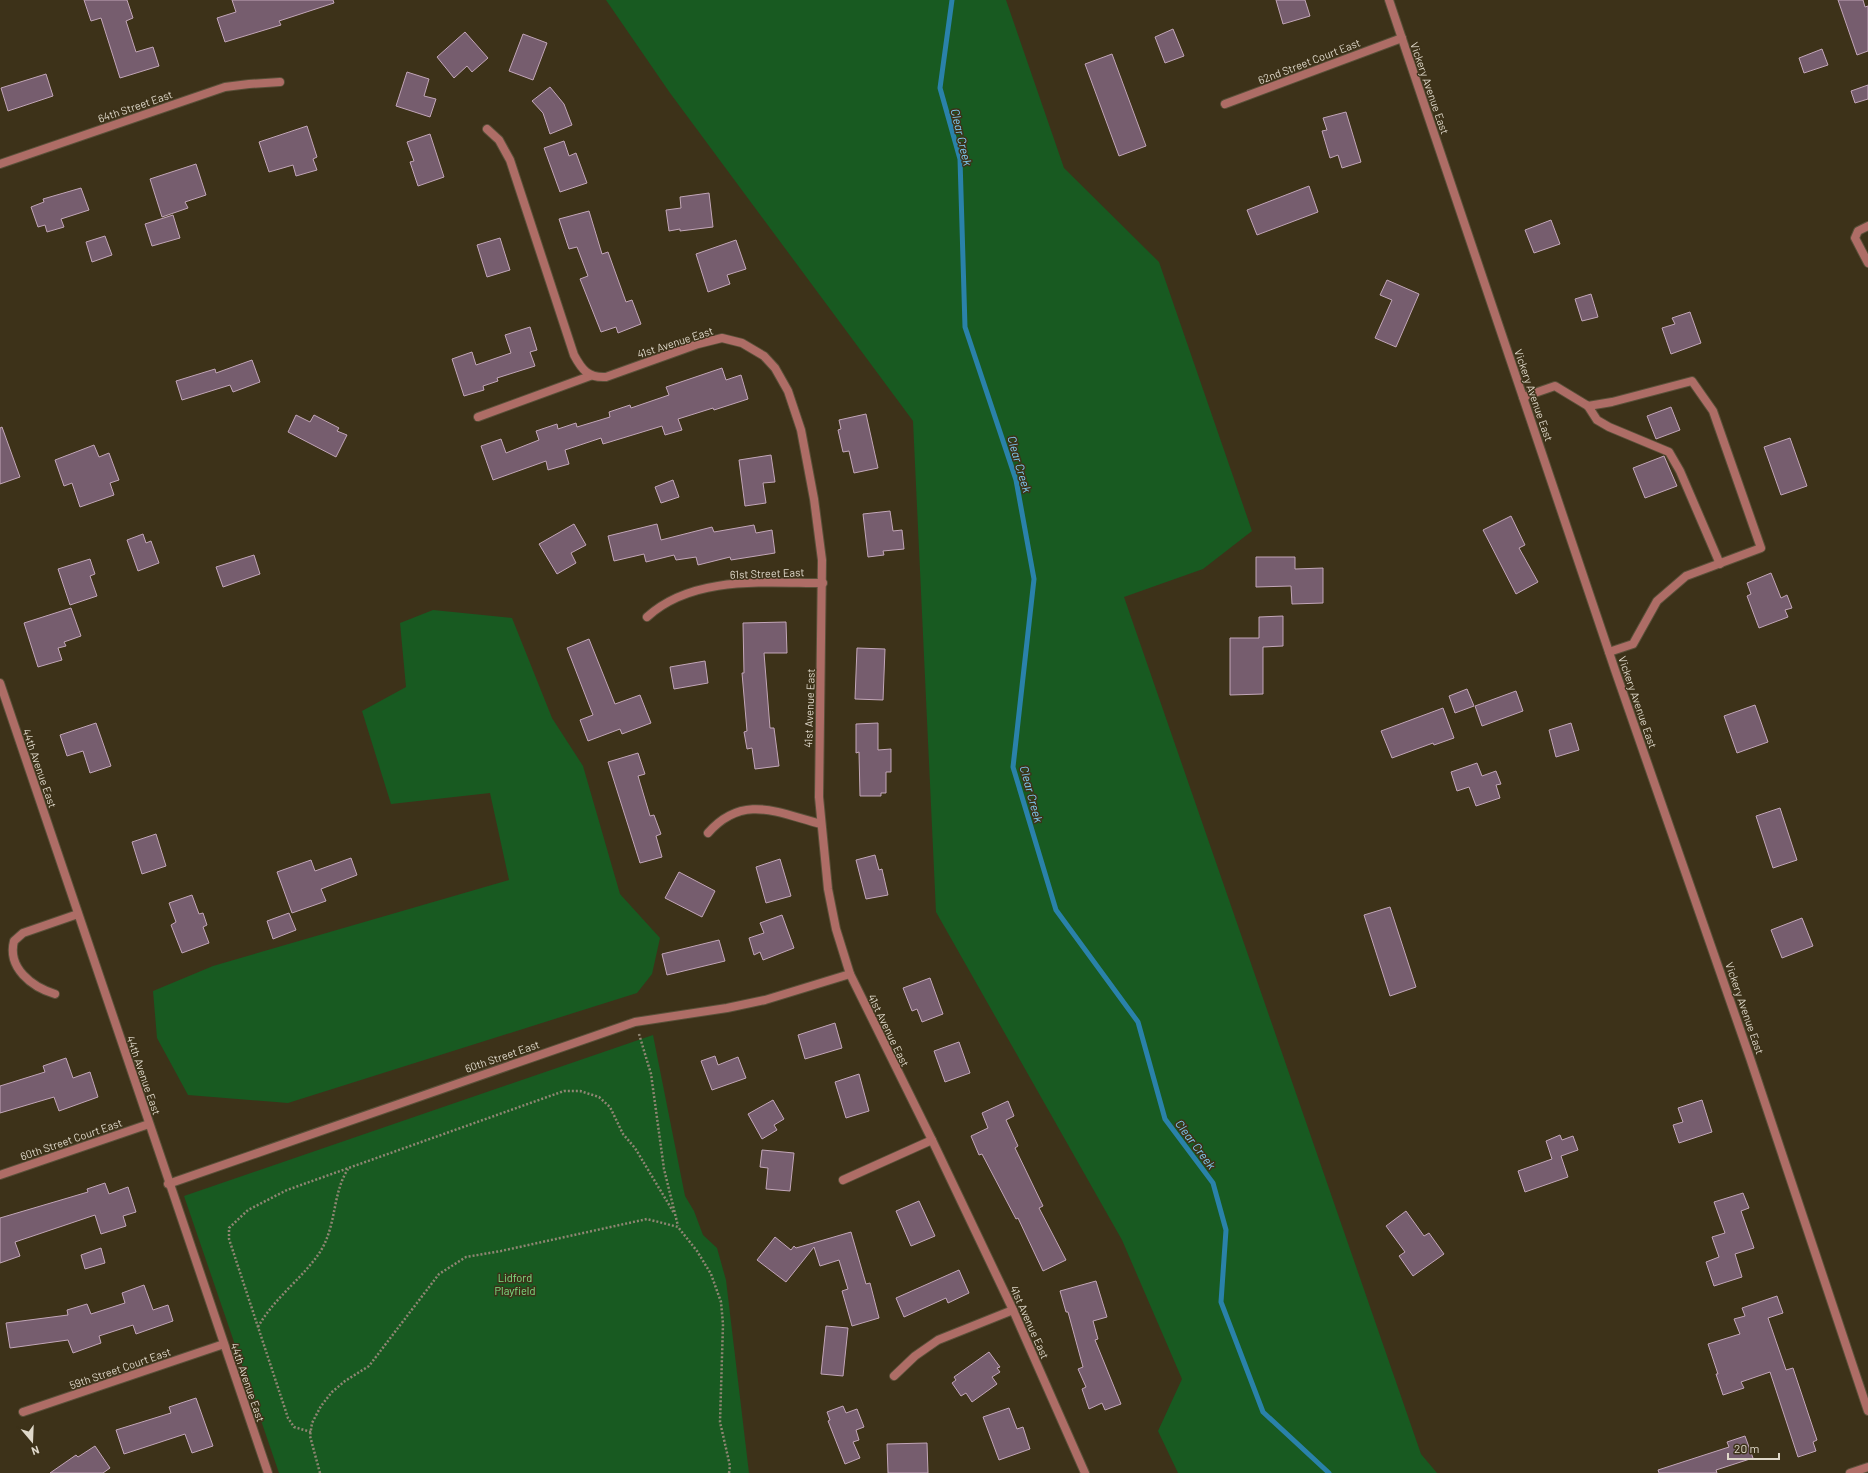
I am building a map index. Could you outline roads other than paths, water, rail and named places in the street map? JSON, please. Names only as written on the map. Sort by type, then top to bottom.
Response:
[{"type":"street","name":"Vickery Avenue East","points":[[1388,0],[1609,652],[1748,1052],[1868,1411]]},
{"type":"street","name":"62nd Street Court East","points":[[1225,104],[1402,38]]},
{"type":"street","name":"64th Street East","points":[[0,164],[225,87],[280,82]]},
{"type":"street","points":[[487,129],[499,140],[510,160],[574,355],[584,372],[590,376]]},
{"type":"street","points":[[1868,226],[1858,231],[1855,238],[1868,263]]},
{"type":"street","name":"41st Avenue East","points":[[478,417],[590,376],[606,377],[714,339],[722,338],[736,341],[764,356],[782,379],[796,414],[818,528],[823,583],[818,767],[821,824],[832,909],[850,974],[932,1140],[1013,1310],[1085,1473]]},
{"type":"street","points":[[1588,406],[1612,402],[1692,381],[1713,411],[1761,548],[1686,576],[1657,601],[1633,644],[1609,652]]},
{"type":"street","points":[[1523,397],[1555,386],[1588,406],[1597,420],[1609,427],[1669,452],[1680,471],[1720,564]]},
{"type":"street","name":"61st Street East","points":[[647,617],[664,603],[710,588],[743,583],[823,583]]},
{"type":"street","name":"44th Avenue East","points":[[0,683],[168,1184],[268,1473]]},
{"type":"street","points":[[708,833],[718,822],[744,809],[757,808],[821,824]]},
{"type":"street","points":[[55,994],[41,990],[21,973],[13,957],[14,942],[23,933],[78,914]]},
{"type":"street","name":"60th Street East","points":[[168,1184],[635,1022],[727,1008],[765,1000],[850,974]]},
{"type":"street","name":"60th Street Court East","points":[[0,1175],[149,1124]]},
{"type":"street","points":[[843,1180],[932,1140]]},
{"type":"street","points":[[894,1376],[915,1356],[938,1340],[1013,1310]]},
{"type":"street","name":"59th Street Court East","points":[[23,1412],[224,1344]]},
{"type":"street","points":[[1850,1473],[1868,1467]]},
{"type":"waterway","name":"Clear Creek","points":[[952,0],[940,88],[960,159],[965,327],[1016,480],[1034,579],[1013,767],[1056,910],[1138,1022],[1165,1119],[1213,1183],[1226,1230],[1221,1302],[1263,1412],[1329,1473]]},
{"type":"park label","name":"Lidford Playfield","points":[[515,1283]]}]
